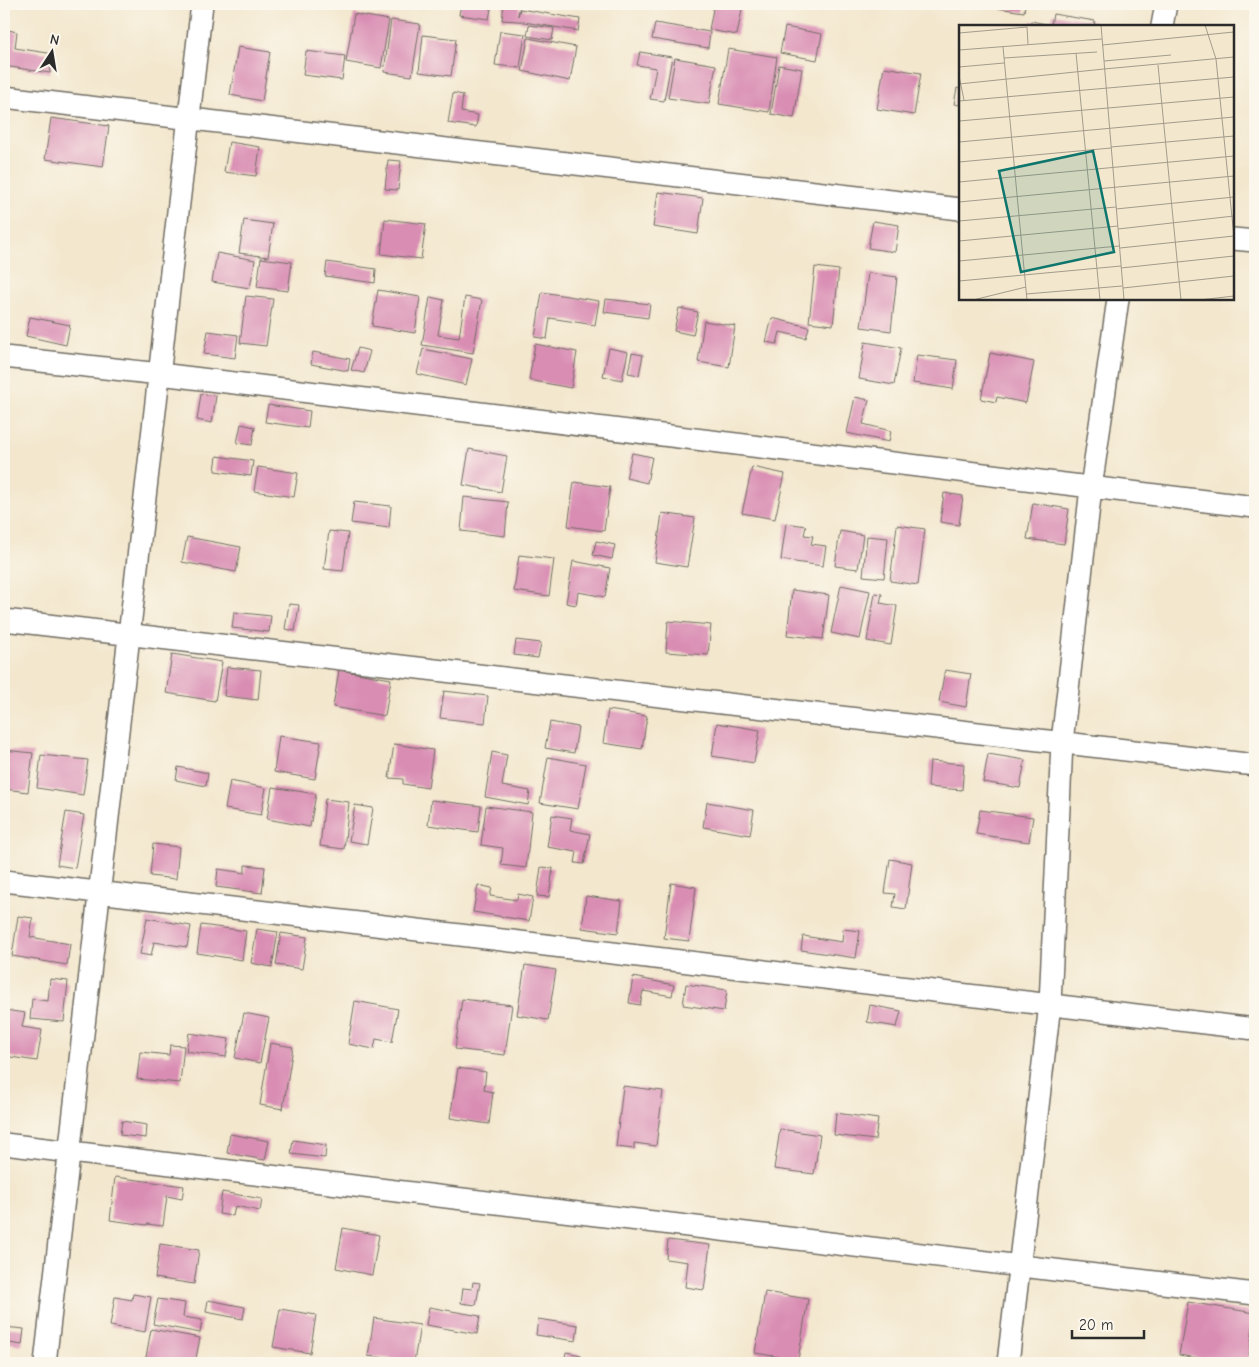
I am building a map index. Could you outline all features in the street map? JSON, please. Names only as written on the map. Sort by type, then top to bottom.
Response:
[{"type":"street","points":[[45,1363],[202,4]]},
{"type":"street","points":[[1162,25],[1166,4]]},
{"type":"street","points":[[4,97],[959,209]]},
{"type":"street","points":[[1234,239],[1255,241]]},
{"type":"street","points":[[1008,1363],[1050,1004],[1062,742],[1091,488],[1118,300]]},
{"type":"street","points":[[4,357],[160,374],[1255,507]]},
{"type":"street","points":[[4,620],[1255,765]]},
{"type":"street","points":[[4,881],[1255,1028]]},
{"type":"street","points":[[4,1144],[1255,1294]]},
{"type":"building","points":[[461,4],[492,4],[489,19],[459,15]]},
{"type":"building","points":[[504,4],[520,4],[518,16],[520,9],[580,19],[578,31],[502,20]]},
{"type":"building","points":[[714,4],[743,4],[737,35],[709,30]]},
{"type":"building","points":[[998,4],[1025,4],[1024,12],[997,8]]},
{"type":"building","points":[[354,14],[389,20],[381,68],[346,62]]},
{"type":"building","points":[[1053,14],[1095,21],[1094,25],[1051,25]]},
{"type":"building","points":[[391,20],[420,24],[412,76],[384,72]]},
{"type":"building","points":[[1031,21],[1051,25],[1030,25]]},
{"type":"building","points":[[655,23],[710,32],[708,48],[652,39]]},
{"type":"building","points":[[529,25],[554,28],[552,40],[527,36]]},
{"type":"building","points":[[785,27],[822,34],[817,60],[780,53]]},
{"type":"building","points":[[4,29],[17,32],[15,48],[54,54],[50,73],[4,66]]},
{"type":"building","points":[[500,31],[525,34],[520,68],[495,65]]},
{"type":"building","points":[[423,35],[456,39],[451,76],[419,72]]},
{"type":"building","points":[[528,38],[576,47],[570,81],[522,71]]},
{"type":"building","points":[[238,47],[270,52],[262,101],[230,95]]},
{"type":"building","points":[[728,49],[777,57],[769,112],[719,104]]},
{"type":"building","points":[[306,51],[345,56],[342,80],[303,75]]},
{"type":"building","points":[[640,52],[672,57],[664,101],[650,99],[656,68],[637,65]]},
{"type":"building","points":[[675,58],[716,65],[709,104],[668,98]]},
{"type":"building","points":[[779,65],[802,69],[794,118],[771,114]]},
{"type":"building","points":[[884,67],[921,73],[914,115],[877,109]]},
{"type":"building","points":[[957,88],[959,89],[959,105],[954,104]]},
{"type":"building","points":[[453,93],[463,95],[461,112],[478,115],[476,127],[448,123]]},
{"type":"building","points":[[51,118],[109,126],[103,167],[45,159]]},
{"type":"building","points":[[229,142],[260,147],[256,176],[224,172]]},
{"type":"building","points":[[388,160],[401,161],[398,190],[385,189]]},
{"type":"building","points":[[658,192],[703,198],[698,234],[653,227]]},
{"type":"building","points":[[385,219],[426,224],[421,259],[381,254]]},
{"type":"building","points":[[244,220],[273,224],[268,257],[239,253]]},
{"type":"building","points":[[873,221],[899,225],[895,252],[868,248]]},
{"type":"building","points":[[217,253],[255,260],[250,288],[212,282]]},
{"type":"building","points":[[261,258],[292,262],[288,291],[257,287]]},
{"type":"building","points":[[327,262],[376,269],[375,283],[325,276]]},
{"type":"building","points":[[815,267],[839,270],[833,325],[809,322]]},
{"type":"building","points":[[868,273],[897,277],[891,331],[861,327]]},
{"type":"building","points":[[378,290],[420,297],[415,333],[372,326]]},
{"type":"building","points":[[542,292],[599,301],[595,325],[550,318],[547,339],[535,337]]},
{"type":"building","points":[[246,296],[273,299],[266,346],[240,343]]},
{"type":"building","points":[[430,297],[444,300],[438,335],[459,338],[465,297],[482,300],[473,353],[422,345]]},
{"type":"building","points":[[606,299],[650,304],[648,318],[604,312]]},
{"type":"building","points":[[679,308],[698,312],[693,335],[674,331]]},
{"type":"building","points":[[30,317],[70,325],[66,345],[26,336]]},
{"type":"building","points":[[772,318],[809,327],[806,338],[780,332],[777,344],[766,342]]},
{"type":"building","points":[[704,321],[735,326],[729,367],[698,362]]},
{"type":"building","points":[[208,331],[238,335],[235,358],[204,354]]},
{"type":"building","points":[[865,342],[901,348],[894,385],[859,379]]},
{"type":"building","points":[[535,344],[577,352],[571,388],[529,380]]},
{"type":"building","points":[[358,348],[370,351],[364,373],[351,370]]},
{"type":"building","points":[[609,348],[628,352],[622,380],[603,376]]},
{"type":"building","points":[[423,349],[472,359],[466,385],[417,374]]},
{"type":"building","points":[[313,352],[350,359],[348,371],[311,364]]},
{"type":"building","points":[[632,353],[643,355],[639,375],[628,373]]},
{"type":"building","points":[[990,353],[1034,362],[1026,403],[997,397],[996,402],[981,399]]},
{"type":"building","points":[[917,355],[957,360],[953,389],[913,383]]},
{"type":"building","points":[[201,394],[216,396],[212,423],[197,420]]},
{"type":"building","points":[[855,397],[869,400],[863,424],[891,431],[889,442],[847,433]]},
{"type":"building","points":[[268,405],[310,411],[308,428],[265,422]]},
{"type":"building","points":[[241,424],[255,427],[252,445],[237,443]]},
{"type":"building","points":[[469,449],[507,456],[501,492],[463,485]]},
{"type":"building","points":[[632,453],[652,457],[647,483],[626,478]]},
{"type":"building","points":[[217,456],[253,461],[251,476],[215,471]]},
{"type":"building","points":[[258,467],[298,473],[294,497],[254,491]]},
{"type":"building","points":[[752,467],[785,474],[775,519],[742,513]]},
{"type":"building","points":[[574,482],[610,487],[604,531],[568,526]]},
{"type":"building","points":[[944,493],[963,496],[959,525],[940,522]]},
{"type":"building","points":[[464,497],[508,502],[505,536],[461,531]]},
{"type":"building","points":[[354,502],[391,506],[389,528],[351,523]]},
{"type":"building","points":[[1033,503],[1069,509],[1064,544],[1027,539]]},
{"type":"building","points":[[662,513],[695,518],[687,567],[655,562]]},
{"type":"building","points":[[786,523],[806,526],[804,535],[813,536],[811,544],[826,546],[823,566],[781,560]]},
{"type":"building","points":[[897,525],[925,529],[918,585],[890,581]]},
{"type":"building","points":[[329,531],[348,533],[343,571],[324,569]]},
{"type":"building","points":[[840,531],[863,535],[858,569],[835,566]]},
{"type":"building","points":[[867,536],[888,538],[884,578],[863,576]]},
{"type":"building","points":[[187,537],[241,547],[236,572],[182,562]]},
{"type":"building","points":[[596,541],[615,545],[612,559],[593,555]]},
{"type":"building","points":[[519,555],[554,559],[549,596],[514,591]]},
{"type":"building","points":[[573,561],[610,568],[605,597],[578,592],[576,605],[566,603]]},
{"type":"building","points":[[841,585],[870,591],[860,639],[831,633]]},
{"type":"building","points":[[792,590],[829,595],[823,639],[787,635]]},
{"type":"building","points":[[875,593],[882,594],[880,603],[897,606],[891,645],[867,641]]},
{"type":"building","points":[[289,604],[299,605],[295,631],[285,629]]},
{"type":"building","points":[[234,612],[271,616],[269,632],[232,628]]},
{"type":"building","points":[[668,621],[711,625],[708,655],[666,652]]},
{"type":"building","points":[[516,640],[541,643],[538,658],[514,655]]},
{"type":"building","points":[[172,654],[222,662],[215,701],[166,693]]},
{"type":"building","points":[[227,667],[261,670],[258,700],[224,696]]},
{"type":"building","points":[[339,670],[391,679],[385,716],[333,707]]},
{"type":"building","points":[[945,670],[971,674],[966,707],[939,702]]},
{"type":"building","points":[[444,691],[488,696],[485,723],[440,718]]},
{"type":"building","points":[[608,710],[647,716],[642,749],[603,743]]},
{"type":"building","points":[[550,722],[578,727],[574,753],[545,748]]},
{"type":"building","points":[[717,723],[760,730],[754,763],[712,756]]},
{"type":"building","points":[[279,736],[321,742],[315,779],[274,772]]},
{"type":"building","points":[[394,744],[433,750],[428,788],[403,784],[403,779],[389,778]]},
{"type":"building","points":[[4,750],[33,753],[28,792],[4,789]]},
{"type":"building","points":[[492,752],[507,755],[502,786],[530,791],[528,805],[485,797]]},
{"type":"building","points":[[988,754],[1025,760],[1020,788],[983,782]]},
{"type":"building","points":[[41,755],[88,760],[83,795],[37,788]]},
{"type":"building","points":[[548,757],[586,764],[578,809],[540,803]]},
{"type":"building","points":[[930,761],[964,764],[962,790],[928,787]]},
{"type":"building","points":[[178,767],[208,773],[206,786],[176,780]]},
{"type":"building","points":[[230,781],[266,788],[261,815],[225,809]]},
{"type":"building","points":[[272,787],[316,794],[310,827],[267,819]]},
{"type":"building","points":[[325,799],[349,802],[344,849],[320,846]]},
{"type":"building","points":[[431,800],[481,806],[478,832],[428,825]]},
{"type":"building","points":[[707,802],[754,810],[750,835],[703,827]]},
{"type":"building","points":[[355,805],[373,808],[367,844],[349,841]]},
{"type":"building","points":[[486,806],[532,812],[526,868],[501,865],[503,848],[481,845]]},
{"type":"building","points":[[980,810],[1033,817],[1029,842],[976,834]]},
{"type":"building","points":[[66,812],[84,815],[75,868],[57,865]]},
{"type":"building","points":[[552,815],[572,818],[570,830],[590,834],[584,864],[575,863],[577,852],[547,847]]},
{"type":"building","points":[[153,844],[179,847],[176,879],[150,876]]},
{"type":"building","points":[[890,859],[912,863],[906,909],[893,907],[895,894],[885,893]]},
{"type":"building","points":[[245,865],[265,867],[262,893],[216,887],[218,869],[245,873]]},
{"type":"building","points":[[541,867],[553,868],[549,897],[537,896]]},
{"type":"building","points":[[671,883],[696,887],[689,941],[664,938]]},
{"type":"building","points":[[478,885],[492,888],[490,896],[517,900],[518,894],[533,897],[529,921],[473,912]]},
{"type":"building","points":[[586,896],[622,901],[618,933],[582,928]]},
{"type":"building","points":[[18,916],[33,918],[30,937],[70,944],[67,965],[12,956]]},
{"type":"building","points":[[147,918],[191,926],[187,947],[154,942],[151,956],[140,954]]},
{"type":"building","points":[[201,925],[246,931],[242,960],[197,953]]},
{"type":"building","points":[[257,929],[278,932],[272,967],[251,963]]},
{"type":"building","points":[[843,929],[860,931],[856,958],[801,950],[803,936],[842,942]]},
{"type":"building","points":[[281,933],[307,937],[302,969],[276,965]]},
{"type":"building","points":[[525,965],[556,970],[548,1020],[517,1015]]},
{"type":"building","points":[[633,977],[674,985],[672,996],[643,991],[640,1005],[629,1003]]},
{"type":"building","points":[[50,979],[68,981],[64,1022],[30,1019],[32,999],[48,1001]]},
{"type":"building","points":[[686,984],[727,990],[724,1011],[683,1005]]},
{"type":"building","points":[[462,999],[512,1005],[505,1055],[455,1049]]},
{"type":"building","points":[[355,1001],[398,1009],[392,1042],[376,1039],[374,1049],[348,1044]]},
{"type":"building","points":[[870,1005],[901,1011],[897,1027],[867,1022]]},
{"type":"building","points":[[4,1010],[25,1013],[22,1027],[42,1030],[37,1061],[4,1056]]},
{"type":"building","points":[[244,1013],[269,1018],[260,1063],[235,1058]]},
{"type":"building","points":[[189,1033],[229,1039],[226,1057],[186,1051]]},
{"type":"building","points":[[270,1043],[293,1047],[283,1109],[260,1105]]},
{"type":"building","points":[[170,1045],[184,1046],[180,1083],[137,1079],[140,1052],[169,1055]]},
{"type":"building","points":[[458,1068],[486,1072],[484,1090],[493,1092],[489,1124],[450,1118]]},
{"type":"building","points":[[623,1086],[663,1091],[656,1146],[634,1143],[634,1149],[616,1147]]},
{"type":"building","points":[[836,1113],[878,1119],[875,1140],[834,1135]]},
{"type":"building","points":[[122,1121],[147,1125],[146,1138],[120,1135]]},
{"type":"building","points":[[780,1129],[820,1135],[814,1174],[774,1169]]},
{"type":"building","points":[[230,1134],[269,1141],[265,1160],[227,1153]]},
{"type":"building","points":[[293,1140],[326,1145],[325,1158],[291,1154]]},
{"type":"building","points":[[115,1177],[184,1186],[182,1199],[167,1196],[163,1226],[110,1220]]},
{"type":"building","points":[[222,1192],[262,1199],[260,1211],[235,1206],[233,1216],[219,1214]]},
{"type":"building","points":[[343,1228],[379,1235],[372,1275],[336,1268]]},
{"type":"building","points":[[668,1240],[710,1245],[704,1290],[685,1287],[688,1262],[666,1259]]},
{"type":"building","points":[[160,1244],[199,1250],[194,1284],[155,1278]]},
{"type":"building","points":[[473,1282],[480,1283],[476,1305],[461,1303],[463,1288],[472,1289]]},
{"type":"building","points":[[765,1292],[808,1299],[798,1360],[755,1353]]},
{"type":"building","points":[[133,1294],[151,1297],[145,1332],[110,1326],[115,1297],[132,1300]]},
{"type":"building","points":[[158,1299],[185,1303],[183,1317],[202,1320],[200,1333],[153,1324]]},
{"type":"building","points":[[208,1300],[245,1307],[243,1319],[206,1312]]},
{"type":"building","points":[[1188,1302],[1255,1313],[1248,1363],[1228,1363],[1179,1355]]},
{"type":"building","points":[[429,1307],[480,1316],[477,1334],[426,1325]]},
{"type":"building","points":[[280,1309],[316,1315],[310,1353],[273,1347]]},
{"type":"building","points":[[374,1318],[420,1325],[414,1362],[368,1356]]},
{"type":"building","points":[[538,1319],[578,1325],[576,1341],[536,1335]]},
{"type":"building","points":[[4,1327],[24,1329],[22,1345],[4,1342]]},
{"type":"building","points":[[151,1329],[200,1338],[195,1363],[145,1363]]},
{"type":"building","points":[[566,1352],[581,1355],[579,1363],[564,1363]]}]
